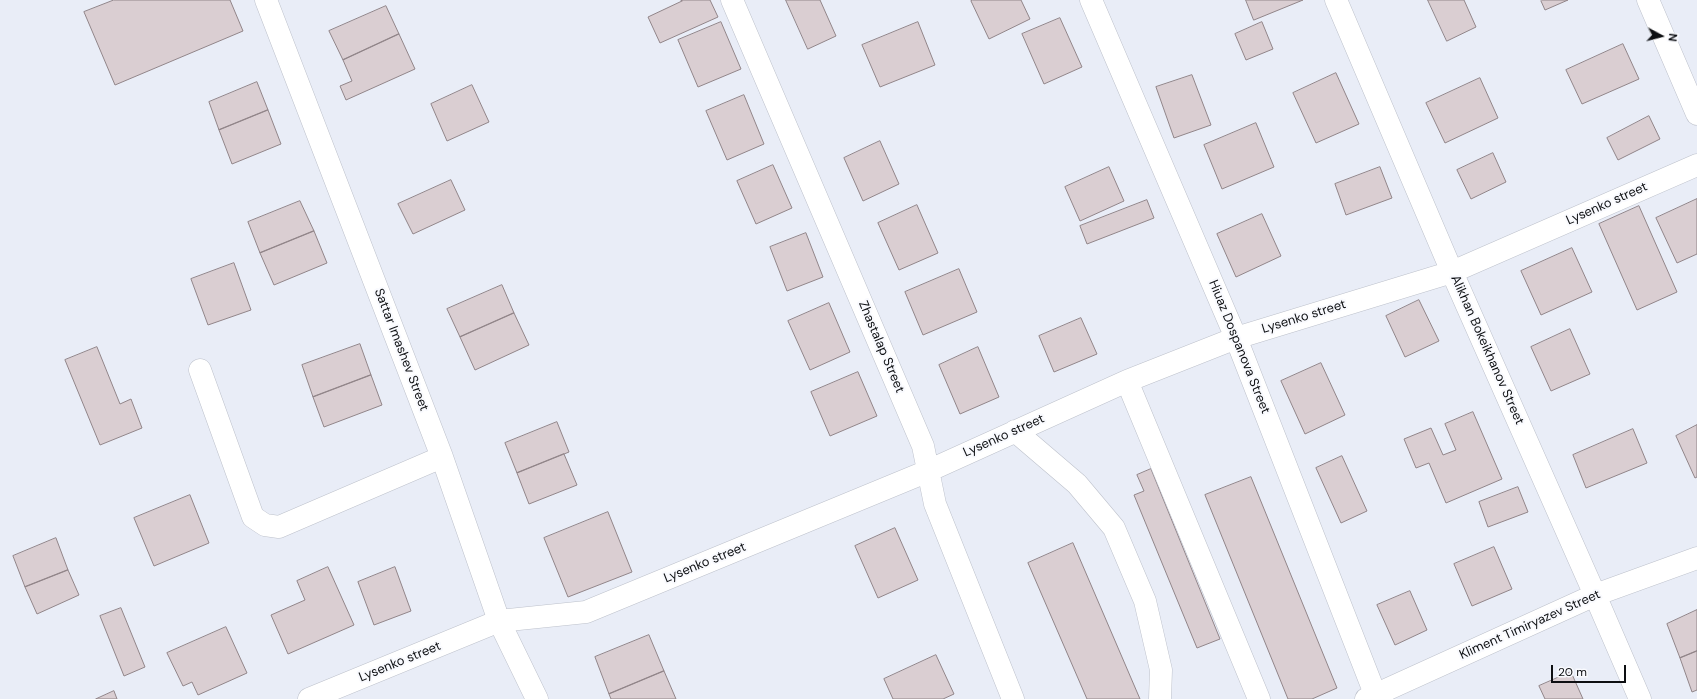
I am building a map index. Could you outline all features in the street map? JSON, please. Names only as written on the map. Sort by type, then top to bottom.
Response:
[{"type":"street","name":"Sattar Imashev Street","points":[[266,0],[442,457],[499,621],[537,699]]},
{"type":"street","name":"Zhastalap Street","points":[[732,0],[923,446],[935,504],[1013,699]]},
{"type":"street","name":"Hiuaz Dospanova Street","points":[[1091,0],[1236,338],[1373,698]]},
{"type":"street","name":"Alikhan Bokeikhanov Street","points":[[1336,0],[1452,272],[1640,699]]},
{"type":"street","points":[[1648,0],[1697,114]]},
{"type":"street","name":"Lysenko street","points":[[309,699],[499,621],[586,612],[928,471],[1127,381],[1236,338],[1452,272],[1697,165]]},
{"type":"street","points":[[200,370],[253,517],[265,525],[279,527],[442,457]]},
{"type":"street","points":[[1127,381],[1259,699]]},
{"type":"street","points":[[1015,431],[1077,484],[1114,528],[1145,601],[1161,670],[1160,699]]},
{"type":"street","name":"Kliment Timiryazev Street","points":[[1373,698],[1595,595],[1697,558]]},
{"type":"building","points":[[114,0],[230,0],[243,31],[115,85],[84,12]]},
{"type":"building","points":[[681,0],[710,0],[718,17],[660,43],[648,17],[682,1]]},
{"type":"building","points":[[786,0],[820,0],[836,36],[808,49]]},
{"type":"building","points":[[1021,0],[1030,19],[989,39],[971,1]]},
{"type":"building","points":[[1246,0],[1303,0],[1254,20]]},
{"type":"building","points":[[1428,0],[1464,0],[1476,27],[1447,41]]},
{"type":"building","points":[[1568,0],[1545,10],[1541,1]]},
{"type":"building","points":[[386,6],[399,34],[343,60],[329,31]]},
{"type":"building","points":[[1060,18],[1082,67],[1044,84],[1022,34]]},
{"type":"building","points":[[721,22],[741,69],[698,87],[678,40]]},
{"type":"building","points":[[918,22],[935,65],[880,87],[862,45]]},
{"type":"building","points":[[1262,22],[1273,49],[1246,60],[1235,34]]},
{"type":"building","points":[[399,34],[415,69],[346,100],[340,86],[352,81],[343,60]]},
{"type":"building","points":[[1623,44],[1639,79],[1582,104],[1566,70]]},
{"type":"building","points":[[1336,73],[1359,124],[1316,143],[1293,93]]},
{"type":"building","points":[[1192,75],[1211,125],[1174,138],[1156,87]]},
{"type":"building","points":[[1480,78],[1498,118],[1445,143],[1426,103]]},
{"type":"building","points":[[257,82],[268,110],[219,130],[209,102]]},
{"type":"building","points":[[472,85],[489,122],[447,141],[431,104]]},
{"type":"building","points":[[744,95],[764,144],[727,160],[706,111]]},
{"type":"building","points":[[268,110],[281,144],[232,164],[219,130]]},
{"type":"building","points":[[1649,116],[1660,139],[1618,160],[1607,138]]},
{"type":"building","points":[[1256,123],[1274,167],[1222,189],[1204,145]]},
{"type":"building","points":[[880,141],[899,184],[863,201],[844,158]]},
{"type":"building","points":[[1493,153],[1506,182],[1471,199],[1457,170]]},
{"type":"building","points":[[773,165],[792,208],[756,224],[737,181]]},
{"type":"building","points":[[1109,167],[1124,201],[1080,221],[1065,187]]},
{"type":"building","points":[[1380,167],[1392,198],[1346,215],[1335,184]]},
{"type":"building","points":[[451,180],[465,210],[413,234],[398,204]]},
{"type":"building","points":[[1697,199],[1697,254],[1677,263],[1656,218]]},
{"type":"building","points":[[1147,200],[1154,218],[1087,244],[1080,226]]},
{"type":"building","points":[[300,201],[314,231],[260,253],[248,222]]},
{"type":"building","points":[[917,205],[938,253],[899,270],[878,223]]},
{"type":"building","points":[[1639,206],[1677,292],[1637,310],[1599,224]]},
{"type":"building","points":[[1262,214],[1281,256],[1236,277],[1217,234]]},
{"type":"building","points":[[314,231],[327,263],[274,285],[260,253]]},
{"type":"building","points":[[806,233],[823,277],[787,291],[770,247]]},
{"type":"building","points":[[1572,248],[1592,292],[1541,315],[1521,271]]},
{"type":"building","points":[[234,263],[251,310],[208,325],[191,279]]},
{"type":"building","points":[[959,269],[977,312],[923,335],[905,292]]},
{"type":"building","points":[[502,285],[514,313],[460,337],[447,309]]},
{"type":"building","points":[[1419,300],[1439,341],[1405,357],[1386,316]]},
{"type":"building","points":[[829,303],[850,352],[810,370],[788,321]]},
{"type":"building","points":[[514,313],[529,345],[475,370],[460,337]]},
{"type":"building","points":[[1081,318],[1097,354],[1054,372],[1039,336]]},
{"type":"building","points":[[1570,329],[1590,374],[1551,391],[1531,347]]},
{"type":"building","points":[[360,344],[371,375],[313,397],[302,365]]},
{"type":"building","points":[[97,347],[120,404],[131,399],[142,428],[100,445],[65,360]]},
{"type":"building","points":[[978,347],[999,397],[960,414],[939,365]]},
{"type":"building","points":[[1321,363],[1345,415],[1305,434],[1281,381]]},
{"type":"building","points":[[858,372],[877,416],[830,436],[811,392]]},
{"type":"building","points":[[371,375],[382,405],[324,427],[313,397]]},
{"type":"building","points":[[1473,412],[1502,479],[1446,503],[1429,463],[1416,468],[1404,439],[1431,428],[1443,455],[1456,450],[1445,424]]},
{"type":"building","points":[[557,422],[569,452],[517,473],[505,443]]},
{"type":"building","points":[[1697,425],[1697,477],[1695,478],[1676,436]]},
{"type":"building","points":[[1633,429],[1647,463],[1586,488],[1573,455]]},
{"type":"building","points":[[564,454],[577,485],[529,504],[517,473]]},
{"type":"building","points":[[1342,456],[1367,511],[1341,523],[1316,468]]},
{"type":"building","points":[[1151,469],[1220,639],[1197,648],[1134,495],[1144,491],[1137,475]]},
{"type":"building","points":[[1251,477],[1337,688],[1312,699],[1288,699],[1205,495]]},
{"type":"building","points":[[1518,487],[1528,512],[1488,527],[1479,502]]},
{"type":"building","points":[[190,495],[209,543],[154,566],[134,518]]},
{"type":"building","points":[[608,512],[632,572],[568,597],[544,538]]},
{"type":"building","points":[[895,528],[918,580],[878,598],[855,546]]},
{"type":"building","points":[[56,538],[68,570],[25,587],[13,556]]},
{"type":"building","points":[[1073,543],[1140,699],[1087,699],[1028,563]]},
{"type":"building","points":[[1494,547],[1512,589],[1472,606],[1454,564]]},
{"type":"building","points":[[328,567],[354,625],[288,654],[271,615],[305,600],[297,581]]},
{"type":"building","points":[[395,567],[411,611],[374,625],[358,582]]},
{"type":"building","points":[[68,570],[79,595],[37,614],[25,587]]},
{"type":"building","points":[[1410,591],[1427,630],[1395,645],[1377,605]]},
{"type":"building","points":[[121,608],[145,667],[124,676],[100,616]]},
{"type":"building","points":[[1697,610],[1697,651],[1680,658],[1667,624]]},
{"type":"building","points":[[226,627],[247,673],[198,695],[192,682],[183,686],[167,653]]},
{"type":"building","points":[[649,635],[664,671],[609,694],[595,657]]},
{"type":"building","points":[[1697,651],[1697,690],[1692,692],[1680,658]]},
{"type":"building","points":[[936,655],[954,694],[943,699],[893,699],[884,679]]},
{"type":"building","points":[[664,671],[676,699],[611,699],[609,694]]},
{"type":"building","points":[[1571,672],[1583,699],[1545,699],[1539,686]]},
{"type":"building","points":[[114,691],[117,699],[96,699]]}]
